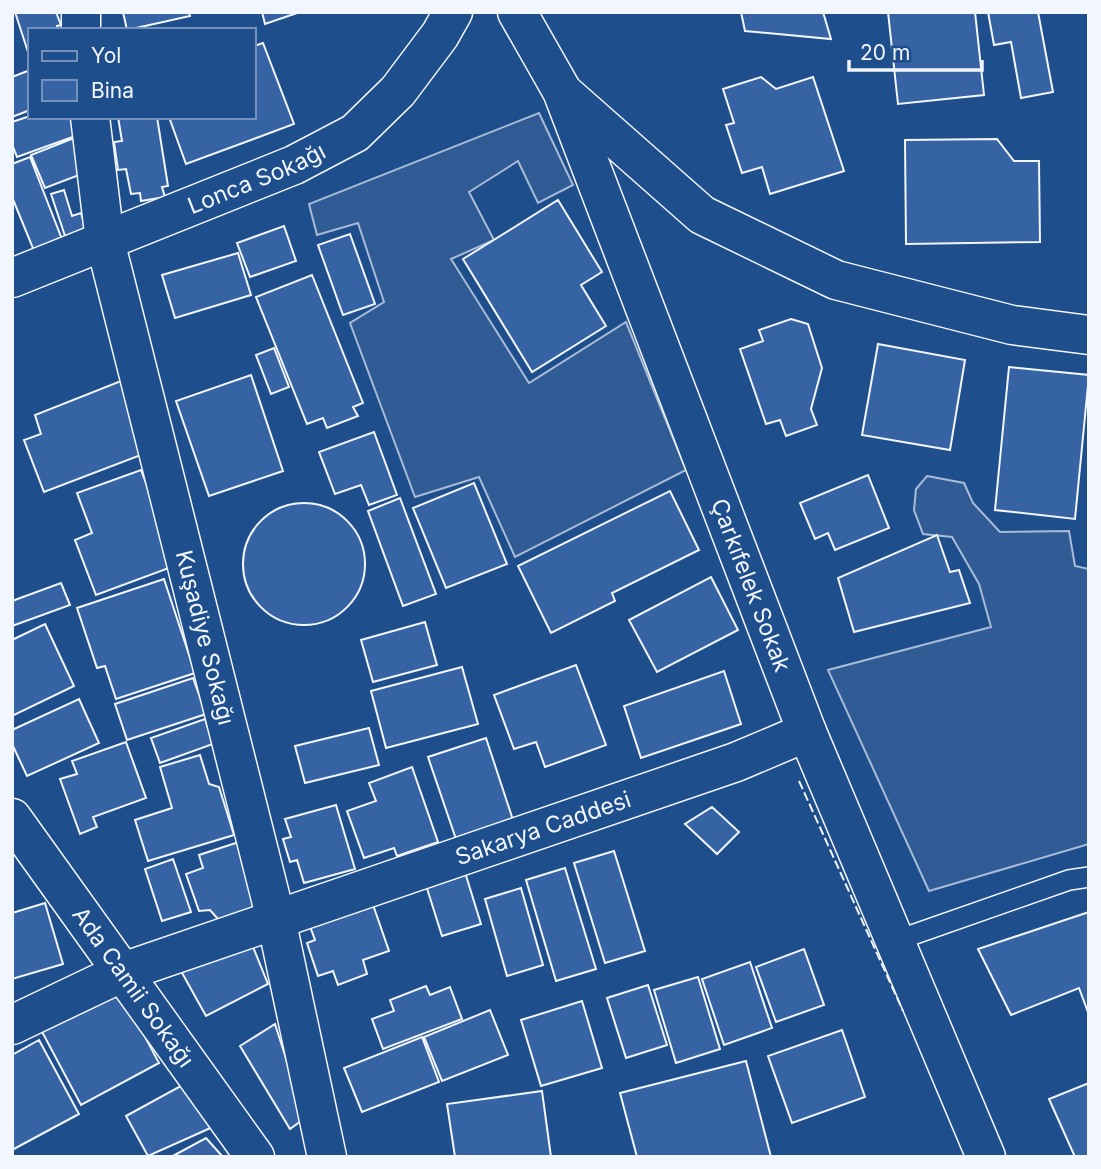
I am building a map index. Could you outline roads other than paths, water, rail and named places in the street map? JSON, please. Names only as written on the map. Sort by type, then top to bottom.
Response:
[{"type":"street","name":"Lonca Sokağı","points":[[12,278],[294,165],[355,133],[398,91],[440,35],[453,12]]},
{"type":"street","name":"Çarkıfelek Sokak","points":[[517,12],[562,91],[807,732],[985,1157]]},
{"type":"street","points":[[562,91],[702,215],[836,280],[1012,325],[1089,335]]},
{"type":"street","name":"Kuşadiye Sokağı","points":[[90,119],[105,241],[276,919],[327,1157]]},
{"type":"street","name":"Sakarya Caddesi","points":[[12,1025],[123,972],[736,762],[807,732]]},
{"type":"street","name":"Ada Camii Sokağı","points":[[12,818],[255,1157]]},
{"type":"lane","points":[[895,941],[1069,880],[1089,877]]}]
